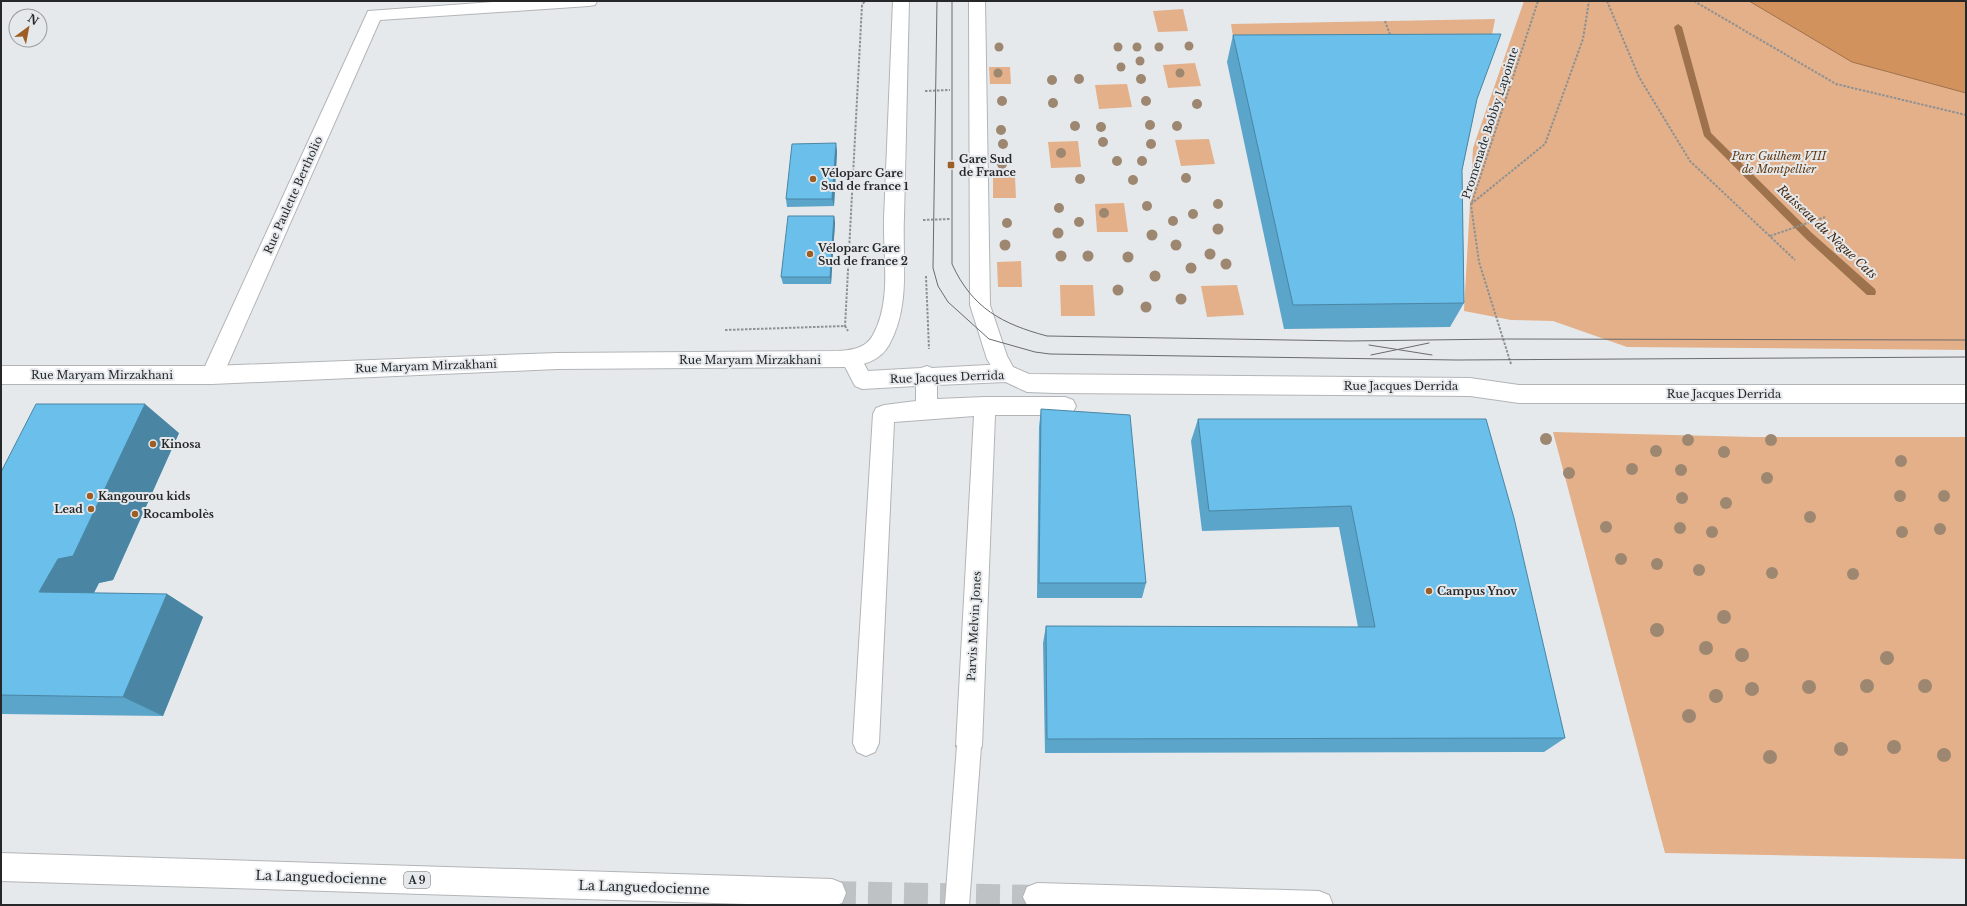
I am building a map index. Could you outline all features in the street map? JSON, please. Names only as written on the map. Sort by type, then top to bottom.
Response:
[{"type":"main road","name":"Rue Paulette Bertholio","points":[[212,376],[374,15],[589,1]]},
{"type":"main road","name":"Rue Maryam Mirzakhani","points":[[1,375],[212,376],[557,361],[845,359],[866,356],[880,342],[889,320],[894,300],[897,89],[901,1]]},
{"type":"main road","points":[[977,1],[980,305],[997,360],[1006,373]]},
{"type":"main road","name":"Rue Jacques Derrida","points":[[845,359],[862,380],[928,365],[1006,373],[1026,383],[1055,384],[1470,387],[1519,394],[1966,394]]},
{"type":"main road","points":[[926,409],[928,365]]},
{"type":"main road","points":[[866,743],[884,414],[926,409],[984,406],[1065,406]]},
{"type":"main road","name":"Parvis Melvin Jones","points":[[957,905],[969,746],[984,406]]},
{"type":"main road","name":"La Languedocienne","points":[[1,867],[832,892]]},
{"type":"main road","points":[[1037,897],[1319,905]]},
{"type":"path","points":[[845,359],[845,326],[862,5],[865,1]]},
{"type":"path","name":"Promenade Bobby Lapointe","points":[[1519,394],[1510,359],[1479,262],[1471,205],[1538,1]]},
{"type":"path","points":[[1471,205],[1545,144],[1581,45],[1589,1]]},
{"type":"path","points":[[1607,1],[1639,77],[1690,161],[1795,260]]},
{"type":"path","points":[[1694,1],[1836,84],[1966,115]]},
{"type":"path","points":[[1385,21],[1392,41]]},
{"type":"path","points":[[897,89],[927,91],[978,89]]},
{"type":"path","points":[[1770,236],[1825,217]]},
{"type":"path","points":[[894,220],[978,218]]},
{"type":"path","points":[[923,220],[923,228]]},
{"type":"path","points":[[926,275],[928,365]]},
{"type":"green space","name":"Parc Guilhem VIII de Montpellier","points":[[1524,1],[1966,1],[1966,350],[1627,347],[1553,321],[1511,320],[1464,311],[1473,148]]},
{"type":"green space","points":[[1183,9],[1188,31],[1158,32],[1153,11]]},
{"type":"green space","points":[[1495,19],[1487,61],[1237,62],[1231,24]]},
{"type":"green space","points":[[1195,63],[1201,86],[1168,88],[1163,65]]},
{"type":"green space","points":[[989,67],[1010,67],[1011,84],[990,84]]},
{"type":"green space","points":[[1127,84],[1132,107],[1099,109],[1095,85]]},
{"type":"green space","points":[[1209,139],[1215,164],[1181,166],[1175,140]]},
{"type":"green space","points":[[1078,141],[1081,167],[1051,168],[1048,142]]},
{"type":"green space","points":[[993,177],[1015,177],[1016,198],[993,198]]},
{"type":"green space","points":[[1124,203],[1128,232],[1097,232],[1095,204]]},
{"type":"green space","points":[[1021,261],[1022,287],[998,287],[997,262]]},
{"type":"green space","points":[[1060,285],[1093,285],[1095,316],[1061,316]]},
{"type":"green space","points":[[1237,285],[1244,315],[1207,317],[1201,286]]},
{"type":"green space","points":[[1553,432],[1754,437],[1966,437],[1966,859],[1665,853]]},
{"type":"shaded area","points":[[1749,1],[1966,1],[1966,93],[1852,62]]},
{"type":"building","points":[[1501,34],[1477,99],[1462,170],[1464,303],[1293,305],[1233,35]]},
{"type":"building","name":"Véloparc Gare Sud de france 1","points":[[836,143],[832,199],[786,199],[792,144]]},
{"type":"building","name":"Véloparc Gare Sud de france 2","points":[[788,216],[834,216],[830,277],[781,277]]},
{"type":"building","points":[[36,404],[145,404],[73,556],[58,559],[39,592],[167,594],[123,697],[1,695],[1,472]]},
{"type":"building","points":[[1041,409],[1130,415],[1146,583],[1039,583]]},
{"type":"building","points":[[1198,419],[1486,419],[1514,518],[1565,738],[1047,739],[1046,626],[1375,627],[1351,506],[1209,511]]},
{"type":"waterway","name":"Ruisseau du Nègue Cats","points":[[1678,27],[1707,134],[1809,236],[1871,292]]},
{"type":"tunnel","points":[[832,893],[1037,897]]},
{"type":"tram line","points":[[937,1],[933,268],[938,286],[948,302],[989,339],[1035,352],[1050,354],[1457,360],[1966,357]]},
{"type":"tram line","points":[[952,1],[952,264],[960,279],[979,303],[1002,320],[1016,326],[1047,336],[1349,341],[1504,339],[1966,340]]},
{"type":"tram line","points":[[1397,350],[1429,343]]},
{"type":"tram line","points":[[1369,345],[1397,350]]},
{"type":"tram line","points":[[1371,355],[1397,350]]},
{"type":"tram line","points":[[1397,350],[1432,355]]},
{"type":"place","name":"Gare Sud de France","points":[[951,165]]},
{"type":"place","name":"Véloparc Gare Sud de france 1","points":[[813,179]]},
{"type":"place","name":"Véloparc Gare Sud de france 2","points":[[810,254]]},
{"type":"place","name":"Kinosa","points":[[153,444]]},
{"type":"place","name":"Kangourou kids","points":[[90,496]]},
{"type":"place","name":"Lead","points":[[91,509]]},
{"type":"place","name":"Rocambolès","points":[[135,514]]},
{"type":"place","name":"Campus Ynov","points":[[1429,591]]}]
